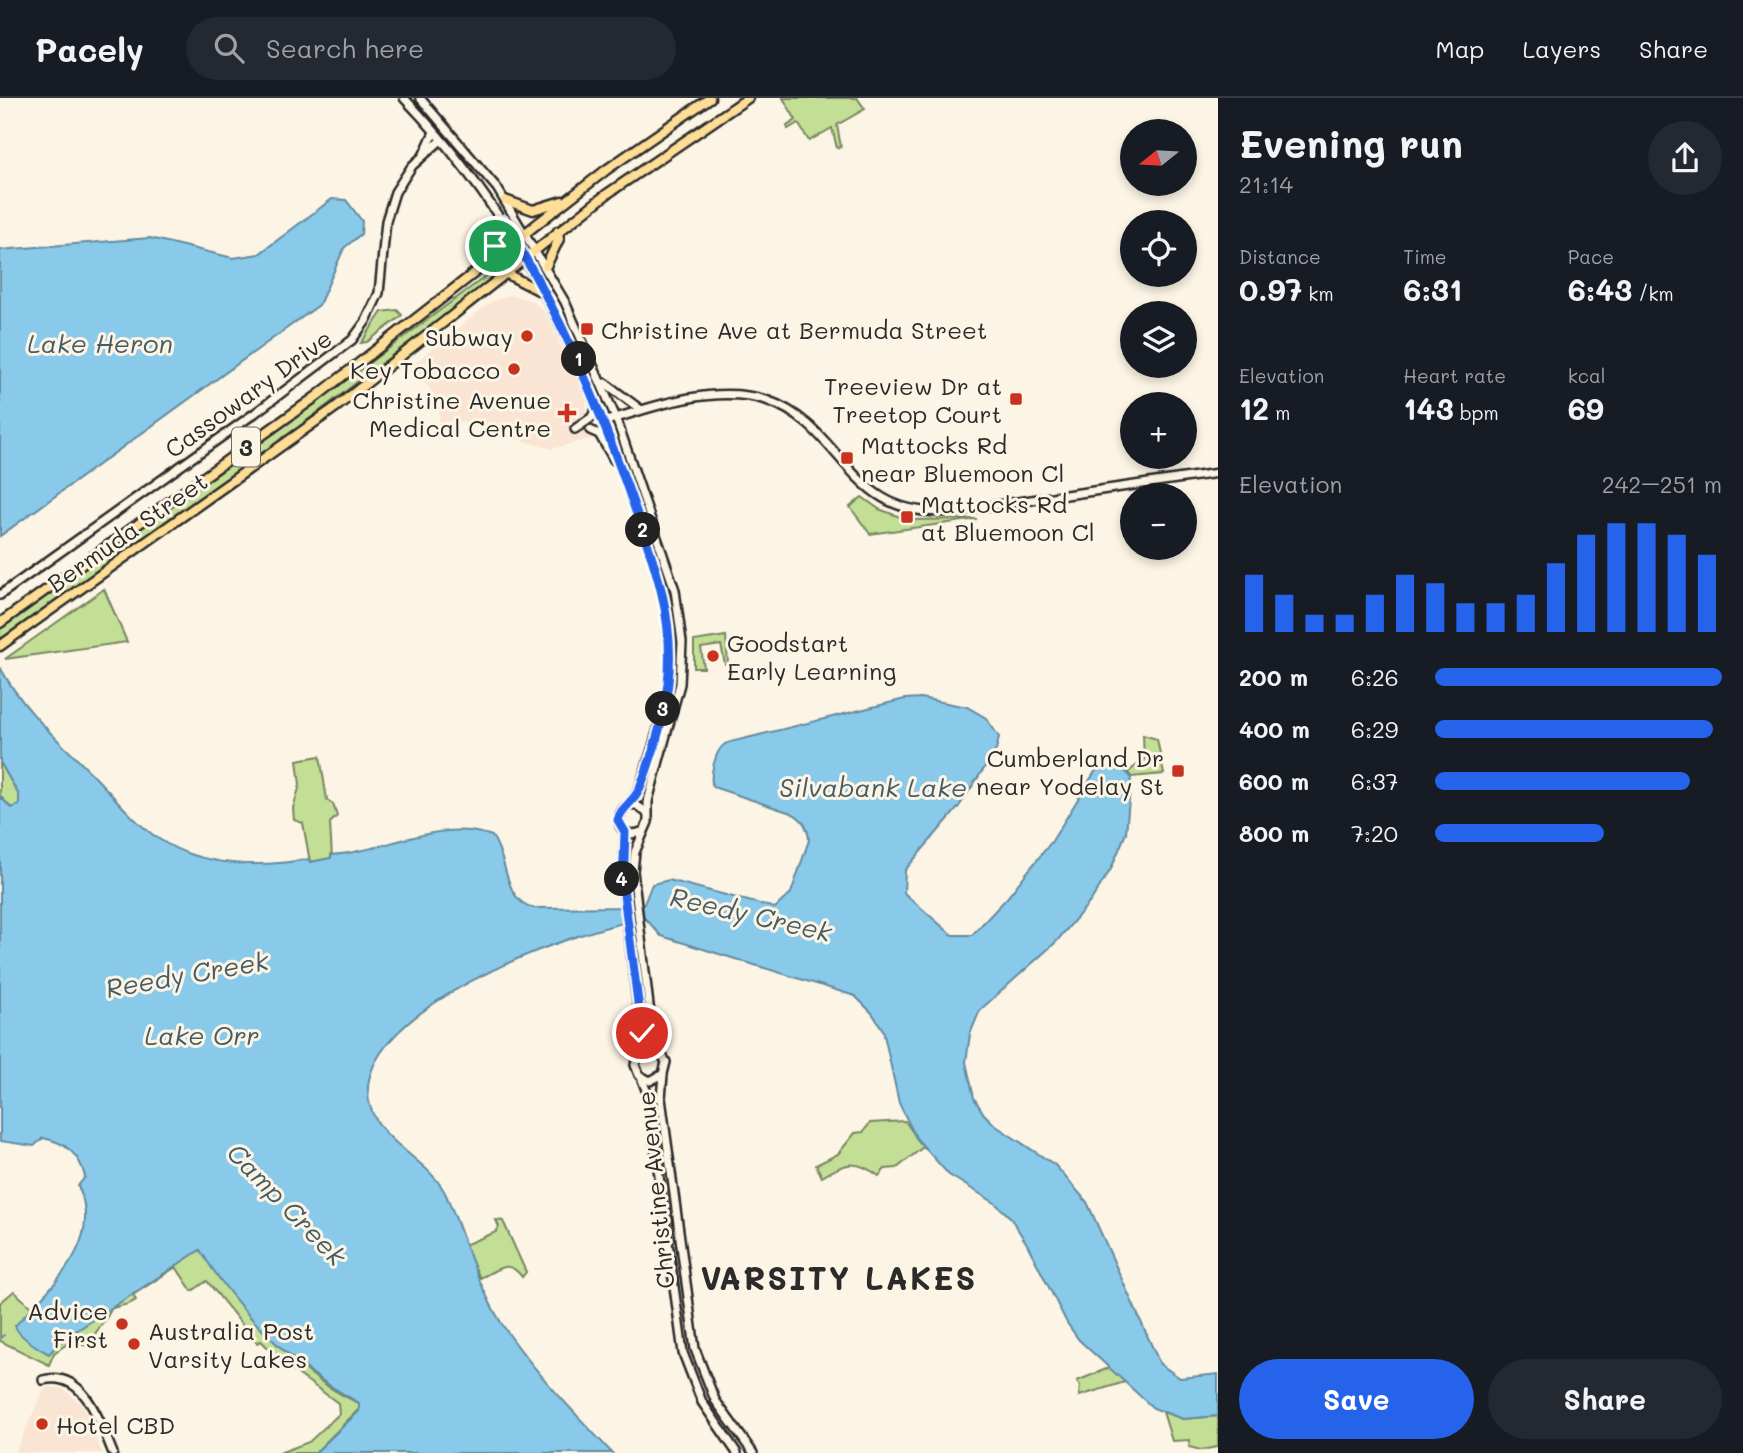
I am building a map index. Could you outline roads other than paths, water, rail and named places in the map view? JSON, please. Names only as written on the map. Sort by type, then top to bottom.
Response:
[{"type":"main road","points":[[404,98],[441,140],[503,221],[546,294],[573,347],[598,406],[659,575],[670,634],[668,686],[638,792],[620,812],[618,820],[625,832],[635,835],[644,830],[648,822],[649,795],[677,703],[681,673],[681,623],[670,572],[601,380],[545,266],[505,200],[420,98]]},
{"type":"main road","name":"Bermuda Street","points":[[0,623],[317,396],[568,200],[710,98]]},
{"type":"main road","name":"Bermuda Street","points":[[0,646],[336,407],[558,231],[664,153],[748,98]]},
{"type":"main road","points":[[441,121],[441,140]]},
{"type":"main road","name":"Cassowary Drive","points":[[424,155],[434,132]]},
{"type":"main road","name":"Cassowary Drive","points":[[0,595],[255,413],[352,340],[370,314],[379,293],[384,264],[384,232],[391,201],[407,172],[441,140]]},
{"type":"main road","points":[[505,200],[536,210],[568,200]]},
{"type":"main road","points":[[487,265],[503,221]]},
{"type":"main road","points":[[545,266],[559,239],[558,231]]},
{"type":"main road","points":[[505,273],[546,294]]},
{"type":"main road","points":[[601,380],[624,401],[640,410]]},
{"type":"main road","points":[[604,422],[640,410],[728,395],[764,400],[806,422],[855,478],[872,492],[890,503],[924,512],[955,511],[1218,473]]},
{"type":"main road","points":[[575,429],[591,418],[598,406]]},
{"type":"main road","points":[[590,430],[599,435],[623,475]]},
{"type":"main road","points":[[659,575],[670,572]]},
{"type":"main road","points":[[628,805],[640,806],[647,813]]},
{"type":"main road","name":"Christine Avenue","points":[[644,830],[635,852],[635,901],[653,1039],[661,1054]]},
{"type":"main road","name":"Christine Avenue","points":[[625,832],[622,872],[642,1033],[638,1056]]},
{"type":"main road","points":[[651,1050],[661,1054],[666,1062],[663,1074],[650,1081],[641,1077],[635,1065],[638,1056],[651,1050]]},
{"type":"main road","name":"Christine Avenue","points":[[663,1074],[662,1105],[692,1339],[715,1400],[753,1453]]},
{"type":"main road","name":"Christine Avenue","points":[[641,1077],[648,1095],[683,1353],[707,1412],[737,1453]]},
{"type":"main road","points":[[43,1380],[63,1380],[84,1394],[94,1409],[113,1453]]},
{"type":"water","name":"Lake Heron","points":[[332,199],[346,200],[362,221],[361,234],[344,248],[319,305],[0,536],[0,250],[150,238],[233,258],[259,254]]},
{"type":"water","name":"Lake Orr","points":[[0,667],[28,708],[121,805],[159,839],[176,848],[193,855],[232,863],[271,864],[309,859],[310,862],[432,833],[472,831],[492,836],[516,897],[534,908],[631,907],[644,904],[652,884],[669,880],[775,908],[791,893],[809,840],[807,831],[802,820],[791,813],[713,787],[714,764],[721,747],[733,741],[905,699],[921,698],[967,707],[986,718],[999,737],[996,750],[958,808],[905,870],[904,893],[952,935],[972,935],[1006,899],[1052,841],[1096,770],[1122,768],[1131,777],[1126,833],[1111,869],[1090,902],[1056,942],[980,1010],[970,1034],[966,1062],[974,1098],[984,1114],[996,1126],[1055,1165],[1087,1202],[1160,1364],[1180,1378],[1218,1374],[1218,1416],[1183,1419],[1153,1408],[1079,1340],[1067,1323],[1027,1244],[1010,1217],[995,1203],[949,1175],[916,1138],[899,1103],[883,1030],[872,1013],[855,996],[661,936],[646,919],[570,939],[471,981],[426,1009],[390,1040],[371,1074],[371,1109],[377,1122],[440,1184],[485,1293],[502,1324],[540,1375],[612,1453],[315,1453],[359,1411],[359,1403],[311,1373],[269,1337],[233,1296],[200,1250],[61,1341],[49,1354],[40,1349],[15,1326],[57,1280],[79,1246],[84,1227],[84,1207],[78,1186],[85,1177],[75,1156],[58,1143],[43,1138],[34,1146],[0,1141],[0,796],[11,808],[19,805],[19,795],[0,762]]},
{"type":"waterway","points":[[0,1338],[4,1335]]},
{"type":"place","name":"Christine Ave at Bermuda Street","points":[[587,329]]},
{"type":"place","name":"Subway","points":[[527,336]]},
{"type":"place","name":"Key Tobacco","points":[[514,369]]},
{"type":"place","name":"Treeview Dr at Treetop Court","points":[[1016,399]]},
{"type":"place","name":"Christine Avenue Medical Centre","points":[[567,413]]},
{"type":"place","name":"Mattocks Rd near Bluemoon Cl","points":[[847,458]]},
{"type":"place","name":"Mattocks Rd at Bluemoon Cl","points":[[907,517]]},
{"type":"place","name":"Goodstart Early Learning","points":[[713,656]]},
{"type":"place","name":"Cumberland Dr near Yodelay St","points":[[1178,771]]},
{"type":"place","name":"Advice First","points":[[122,1324]]},
{"type":"place","name":"Australia Post Varsity Lakes","points":[[134,1344]]},
{"type":"place","name":"Hotel CBD","points":[[42,1424]]},
{"type":"district","name":"VARSITY LAKES","points":[[839,1277]]},
{"type":"water label","name":"Silvabank Lake","points":[[873,787]]},
{"type":"water label","name":"Reedy Creek","points":[[751,914]]},
{"type":"water label","name":"Reedy Creek","points":[[187,974]]},
{"type":"water label","name":"Camp Creek","points":[[287,1204]]}]
